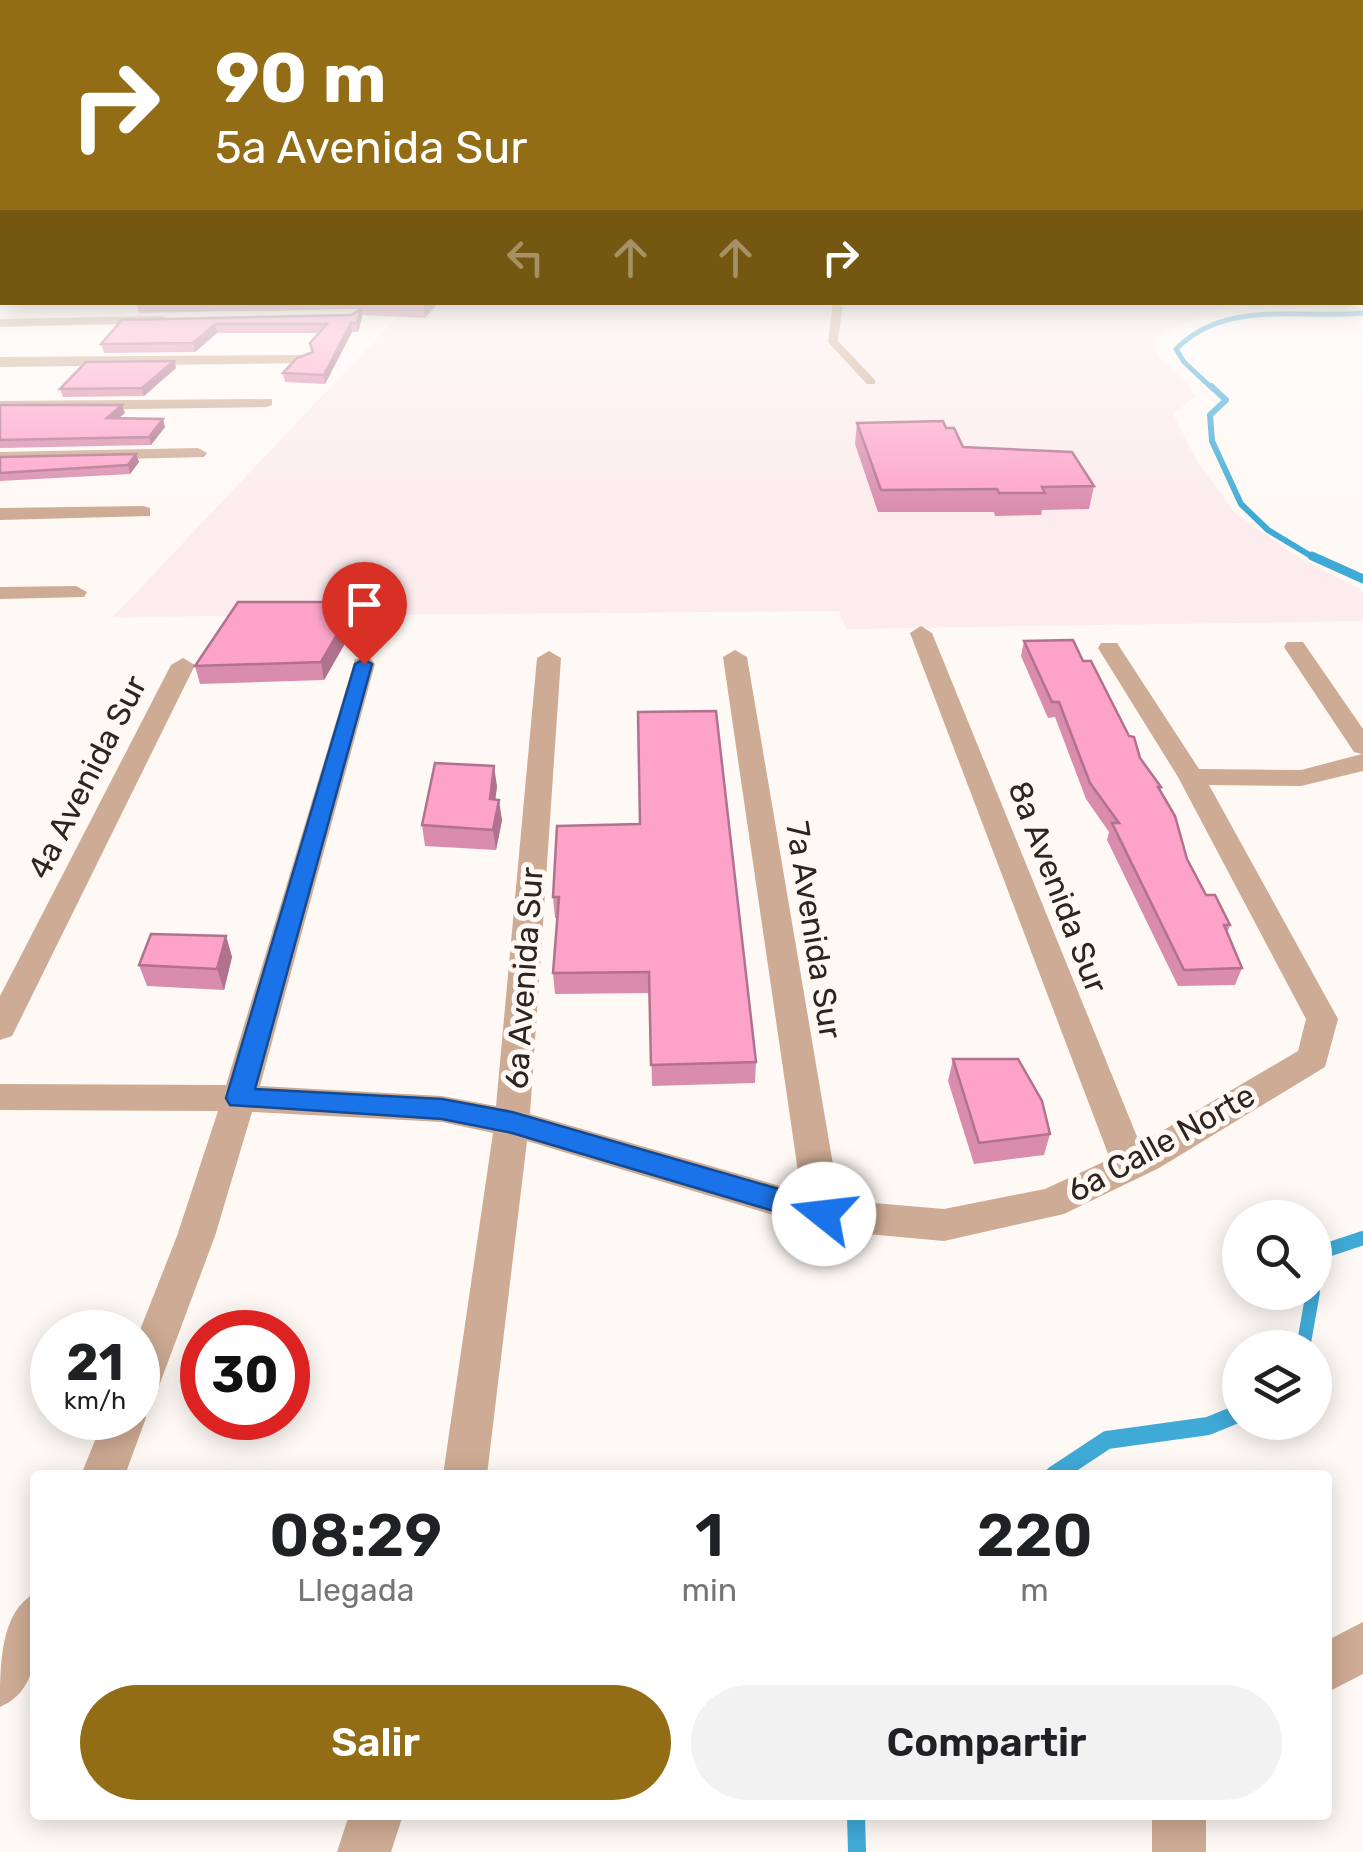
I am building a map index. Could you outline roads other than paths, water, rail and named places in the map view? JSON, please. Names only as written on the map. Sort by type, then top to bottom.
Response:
[{"type":"street","points":[[0,362],[304,358]]},
{"type":"street","points":[[0,406],[266,402]]},
{"type":"street","points":[[0,456],[198,453]]},
{"type":"street","points":[[0,514],[142,512]]},
{"type":"street","points":[[0,593],[76,592]]},
{"type":"street","name":"8a Avenida Sur","points":[[921,633],[1130,1166]]},
{"type":"street","points":[[1295,646],[1363,748]]},
{"type":"street","points":[[1110,648],[1191,778],[1344,772],[1363,762]]},
{"type":"street","name":"7a Avenida Sur","points":[[735,657],[824,1214]]},
{"type":"street","name":"6a Avenida Sur","points":[[466,1470],[512,1122],[549,658]]},
{"type":"street","points":[[160,1329],[196,1236],[240,1098],[364,664]]},
{"type":"street","name":"4a Avenida Sur","points":[[0,1028],[183,666]]},
{"type":"street","name":"6a Calle Norte","points":[[0,1097],[240,1098],[442,1109],[512,1122],[824,1214],[944,1225],[1051,1203],[1130,1166],[1314,1058],[1322,1018],[1191,778]]},
{"type":"street","points":[[104,1470],[116,1440]]},
{"type":"street","points":[[0,1682],[30,1626]]},
{"type":"street","points":[[1332,1665],[1363,1646]]},
{"type":"street","points":[[364,1852],[374,1820]]},
{"type":"street","points":[[1178,1852],[1179,1820]]},
{"type":"lane","points":[[834,340],[871,382]]},
{"type":"waterway","points":[[1187,340],[1176,349],[1213,389]]},
{"type":"waterway","points":[[1211,386],[1226,400],[1210,415],[1212,441],[1241,504],[1268,530],[1316,559]]},
{"type":"waterway","points":[[1312,556],[1363,579]]},
{"type":"waterway","points":[[1332,1248],[1363,1238]]},
{"type":"waterway","points":[[1306,1330],[1310,1310]]},
{"type":"waterway","points":[[1062,1470],[1107,1440],[1208,1426],[1222,1420]]},
{"type":"waterway","points":[[856,1820],[857,1852]]}]
